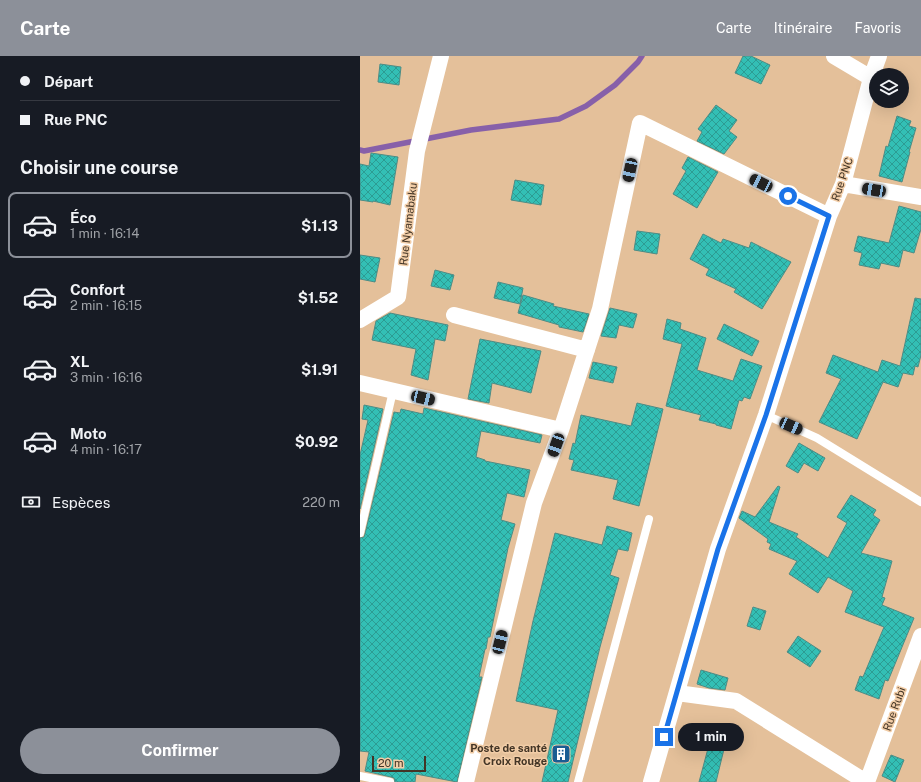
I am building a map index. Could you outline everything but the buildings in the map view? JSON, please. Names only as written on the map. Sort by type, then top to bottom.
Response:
[{"type":"street","name":"Rue Nyamabaku","points":[[360,319],[398,297],[419,144],[441,56]]},
{"type":"street","points":[[834,56],[869,76]]},
{"type":"street","name":"Rue PNC","points":[[875,68],[879,56]]},
{"type":"street","name":"Rue PNC","points":[[650,782],[718,549],[766,415],[829,216],[843,184],[869,89]]},
{"type":"street","points":[[466,782],[534,503],[561,430],[600,309],[640,123],[829,216]]},
{"type":"street","points":[[843,184],[921,198]]},
{"type":"street","points":[[454,315],[587,350]]},
{"type":"street","points":[[360,382],[561,430]]},
{"type":"street","name":"Rue Rubi","points":[[866,782],[921,636]]},
{"type":"street","points":[[677,693],[736,701],[866,782]]},
{"type":"lane","points":[[360,533],[393,391]]},
{"type":"lane","points":[[766,415],[817,438],[921,502]]},
{"type":"lane","points":[[578,782],[649,519]]},
{"type":"lane","points":[[360,776],[390,782]]},
{"type":"waterway","points":[[360,150],[364,151],[471,130],[559,119],[586,106],[615,85],[642,56]]},
{"type":"place","name":"Poste de santé Croix Rouge","points":[[561,754]]},
{"type":"route","points":[[664,737],[718,549],[766,415],[829,216],[788,196]]}]
